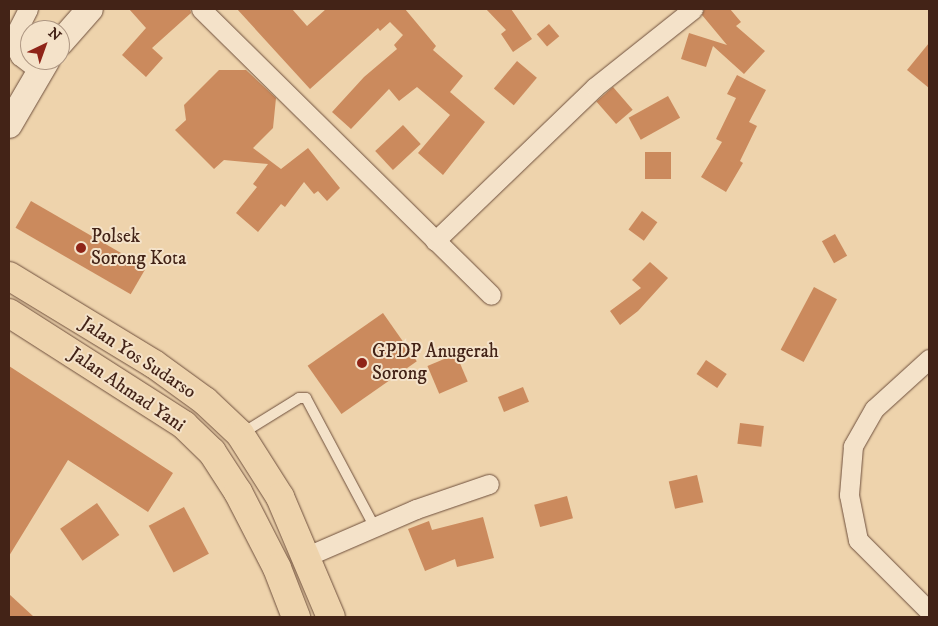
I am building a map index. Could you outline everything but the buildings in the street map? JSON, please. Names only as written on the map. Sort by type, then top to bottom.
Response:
[{"type":"highway","name":"Jalan Yos Sudarso","points":[[9,276],[154,364],[205,402],[251,428],[331,617]]},
{"type":"highway","name":"Jalan Ahmad Yani","points":[[9,313],[184,425],[212,452],[238,492],[260,534],[296,617]]},
{"type":"street","points":[[70,32],[90,9]]},
{"type":"street","points":[[201,9],[491,295]]},
{"type":"street","points":[[435,240],[595,87],[693,9]]},
{"type":"street","points":[[20,24],[12,40],[20,56]]},
{"type":"street","points":[[9,124],[42,70]]},
{"type":"street","points":[[929,359],[874,410],[853,446],[849,495],[858,540],[929,611]]},
{"type":"street","points":[[305,557],[374,526],[488,484]]},
{"type":"lane","points":[[251,428],[299,398],[310,403],[374,526]]},
{"type":"place","name":"Polsek Sorong Kota","points":[[81,248]]},
{"type":"place","name":"GPDP Anugerah Sorong","points":[[362,363]]}]
